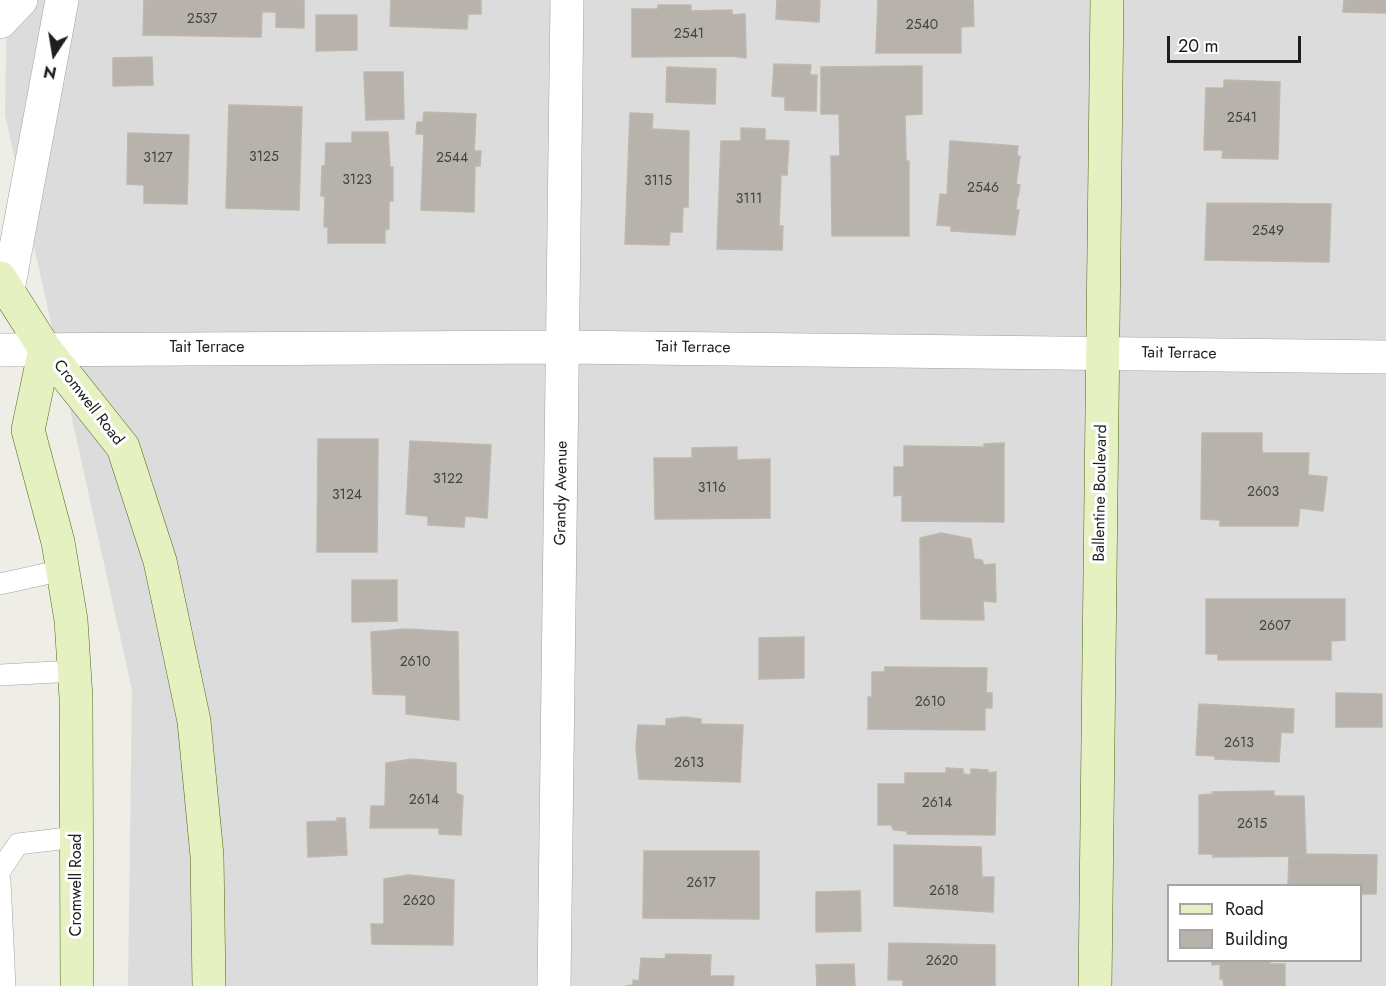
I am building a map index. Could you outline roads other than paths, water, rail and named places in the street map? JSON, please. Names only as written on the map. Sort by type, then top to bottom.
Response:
[{"type":"street","points":[[0,22],[21,0]]},
{"type":"street","points":[[45,349],[4,284],[62,0]]},
{"type":"street","name":"Grandy Avenue","points":[[554,986],[567,0]]},
{"type":"street","name":"Ballentine Boulevard","points":[[1095,986],[1107,0]]},
{"type":"street","name":"Tait Terrace","points":[[0,350],[564,347],[1386,357]]},
{"type":"street","name":"Cromwell Road","points":[[45,349],[28,430],[58,542],[71,620],[76,698],[77,986]]},
{"type":"street","name":"Cromwell Road","points":[[45,349],[123,447],[160,561],[194,721],[207,856],[209,986]]},
{"type":"lane","points":[[0,584],[63,570]]},
{"type":"lane","points":[[0,675],[74,671]]},
{"type":"lane","points":[[0,871],[18,844],[76,837]]},
{"type":"lane","points":[[0,881],[5,986]]}]
